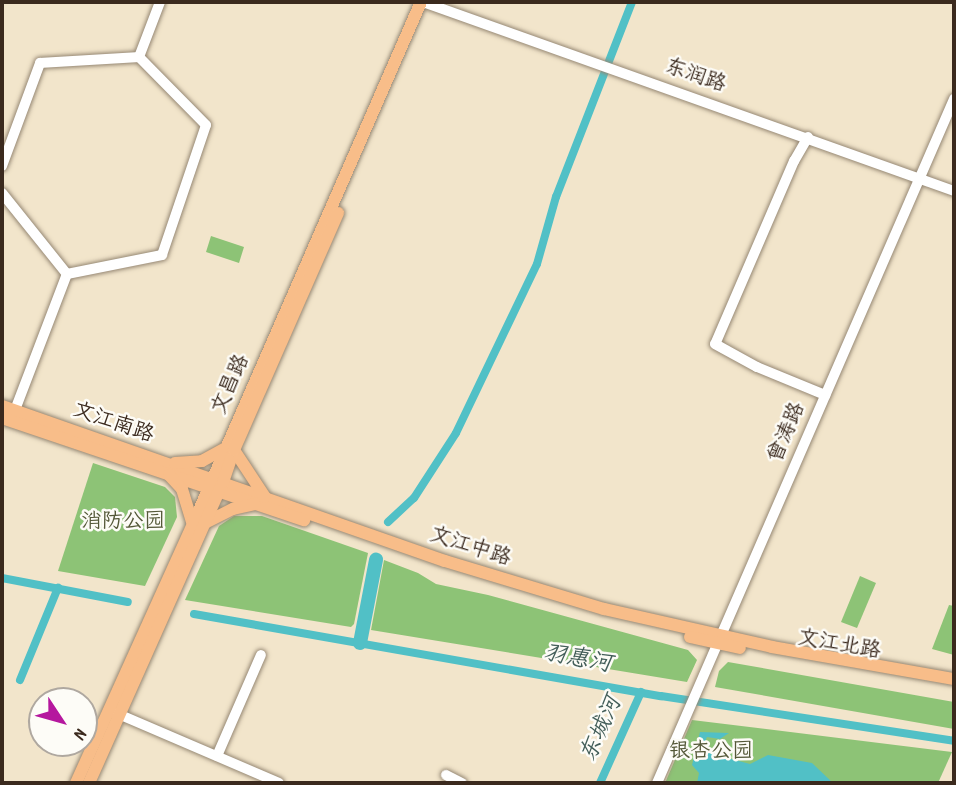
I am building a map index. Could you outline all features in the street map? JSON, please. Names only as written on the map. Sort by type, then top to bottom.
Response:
[{"type":"main road","name":"文昌路","points":[[76,783],[114,712],[426,2]]},
{"type":"main road","name":"文江南路","points":[[2,406],[215,485]]},
{"type":"main road","name":"文江南路","points":[[2,418],[169,469]]},
{"type":"main road","points":[[229,449],[262,500],[198,524],[182,489],[169,469],[202,461],[229,449]]},
{"type":"main road","name":"文江中路","points":[[215,485],[445,561],[604,609],[720,640]]},
{"type":"main road","points":[[720,640],[954,678]]},
{"type":"main road","name":"文江北路","points":[[720,640],[954,686]]},
{"type":"main road","name":"文昌路","points":[[89,783],[114,712]]},
{"type":"street","points":[[139,57],[160,2]]},
{"type":"street","name":"东润路","points":[[426,2],[954,191]]},
{"type":"street","points":[[2,166],[40,62],[139,57],[206,125],[162,255],[67,274]]},
{"type":"street","name":"曾涛路","points":[[657,783],[954,99]]},
{"type":"street","points":[[808,137],[794,161],[715,344],[757,367],[825,396]]},
{"type":"street","points":[[2,193],[67,274]]},
{"type":"street","points":[[15,410],[67,274]]},
{"type":"street","points":[[216,756],[261,655]]},
{"type":"street","points":[[114,712],[279,783]]},
{"type":"street","points":[[446,775],[462,783]]},
{"type":"green space","points":[[211,236],[244,247],[239,263],[206,252]]},
{"type":"green space","name":"消防公园","points":[[93,463],[165,487],[175,497],[177,517],[145,586],[58,571]]},
{"type":"green space","points":[[234,516],[262,516],[368,553],[354,624],[351,627],[185,600],[219,526]]},
{"type":"green space","points":[[384,560],[418,573],[436,584],[488,595],[688,650],[697,660],[687,682],[371,630]]},
{"type":"green space","points":[[860,576],[876,583],[857,628],[841,622]]},
{"type":"green space","points":[[949,605],[954,606],[954,655],[932,649]]},
{"type":"green space","points":[[728,662],[954,702],[954,729],[715,687],[719,671]]},
{"type":"green space","name":"银杏公园","points":[[692,720],[952,752],[938,783],[665,783]]},
{"type":"water","points":[[700,732],[729,733],[720,739],[707,737],[704,744],[724,757],[750,764],[768,755],[812,763],[833,783],[697,783],[699,773],[692,765]]},
{"type":"waterway","points":[[388,522],[414,498],[456,433],[537,264],[556,197],[632,2]]},
{"type":"waterway","points":[[360,643],[376,560]]},
{"type":"waterway","name":"羽惠河","points":[[2,578],[128,602]]},
{"type":"waterway","points":[[20,680],[58,588]]},
{"type":"waterway","name":"羽惠河","points":[[194,614],[661,696],[954,741]]},
{"type":"waterway","name":"东城河","points":[[600,783],[641,692]]}]
